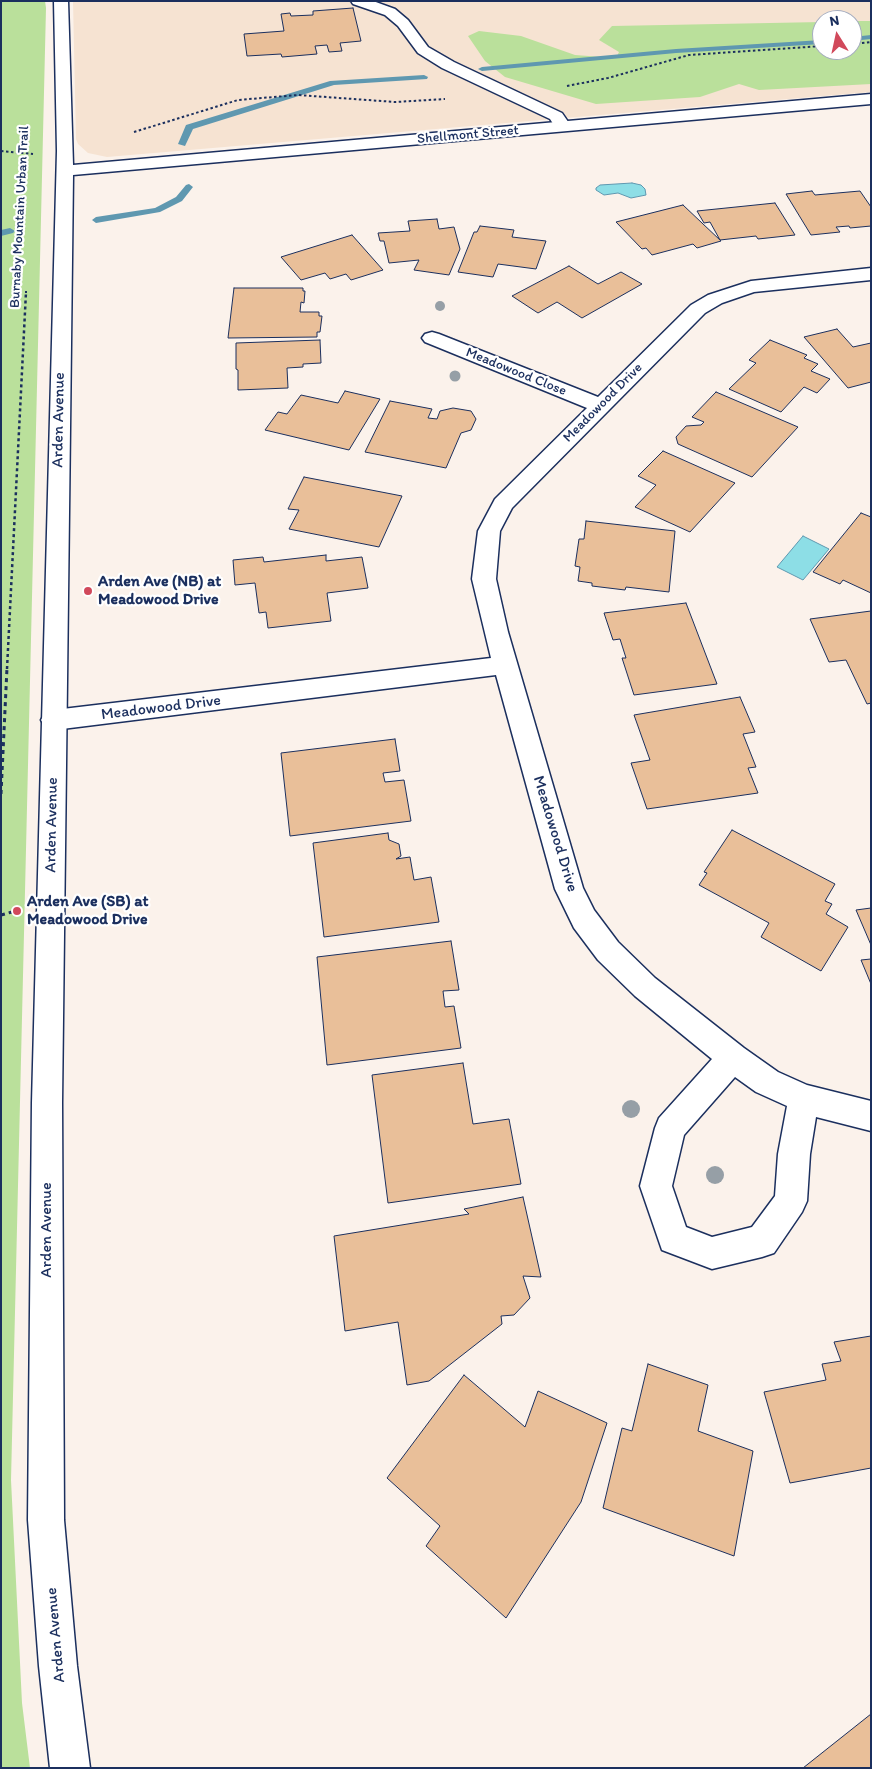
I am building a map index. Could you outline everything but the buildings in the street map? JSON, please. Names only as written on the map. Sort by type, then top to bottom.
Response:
[{"type":"street","name":"Arden Avenue","points":[[61,1],[64,171],[47,1102],[46,1520],[58,1666],[70,1768]]},
{"type":"street","points":[[358,1],[390,12],[403,23],[423,50],[448,65],[556,116],[564,126]]},
{"type":"street","name":"Shellmont Street","points":[[64,171],[871,99]]},
{"type":"street","name":"Meadowood Drive","points":[[871,274],[751,287],[715,299],[698,309],[503,504],[488,531],[484,579],[486,596],[569,890],[584,919],[608,951],[644,987],[733,1058],[767,1082],[804,1099],[871,1116]]},
{"type":"street","name":"Meadowood Close","points":[[432,338],[600,406]]},
{"type":"street","name":"Meadowood Drive","points":[[54,720],[506,666]]},
{"type":"street","points":[[733,1058],[670,1128],[656,1186],[674,1238],[712,1253],[762,1241],[792,1200],[794,1154],[804,1099]]},
{"type":"path","points":[[560,88],[608,78],[689,55],[812,47]]},
{"type":"path","points":[[126,135],[238,100],[298,96],[395,102],[452,98]]},
{"type":"path","name":"Burnaby Mountain Urban Trail","points":[[32,162],[33,145]]},
{"type":"path","points":[[1,152],[38,153]]},
{"type":"path","name":"Burnaby Mountain Urban Trail","points":[[1,794],[26,286]]},
{"type":"shaded area","points":[[73,1],[871,1],[871,92],[107,157],[88,153],[78,144],[76,139]]},
{"type":"green space","points":[[1,1],[45,1],[46,8],[11,1480],[22,1703],[30,1768],[1,1768]]},
{"type":"green space","points":[[862,21],[871,21],[871,84],[759,90],[739,84],[700,97],[596,104],[505,77],[485,61],[468,36],[479,31],[521,36],[575,55],[616,58],[619,52],[599,40],[612,26],[812,22],[812,60],[862,60]]},
{"type":"water","points":[[632,183],[641,185],[645,189],[646,195],[631,198],[618,193],[604,195],[596,190],[600,185]]},
{"type":"water","points":[[803,536],[829,549],[803,580],[777,567]]},
{"type":"waterway","points":[[862,38],[871,37]]},
{"type":"waterway","points":[[482,69],[676,51],[812,43]]},
{"type":"waterway","points":[[182,144],[189,127],[333,83],[424,77]]},
{"type":"waterway","points":[[96,220],[157,210],[179,199],[189,187]]},
{"type":"waterway","points":[[1,233],[10,231]]},
{"type":"place","name":"Arden Ave (NB) at Meadowood Drive","points":[[88,591]]},
{"type":"place","name":"Arden Ave (SB) at Meadowood Drive","points":[[17,911]]}]
